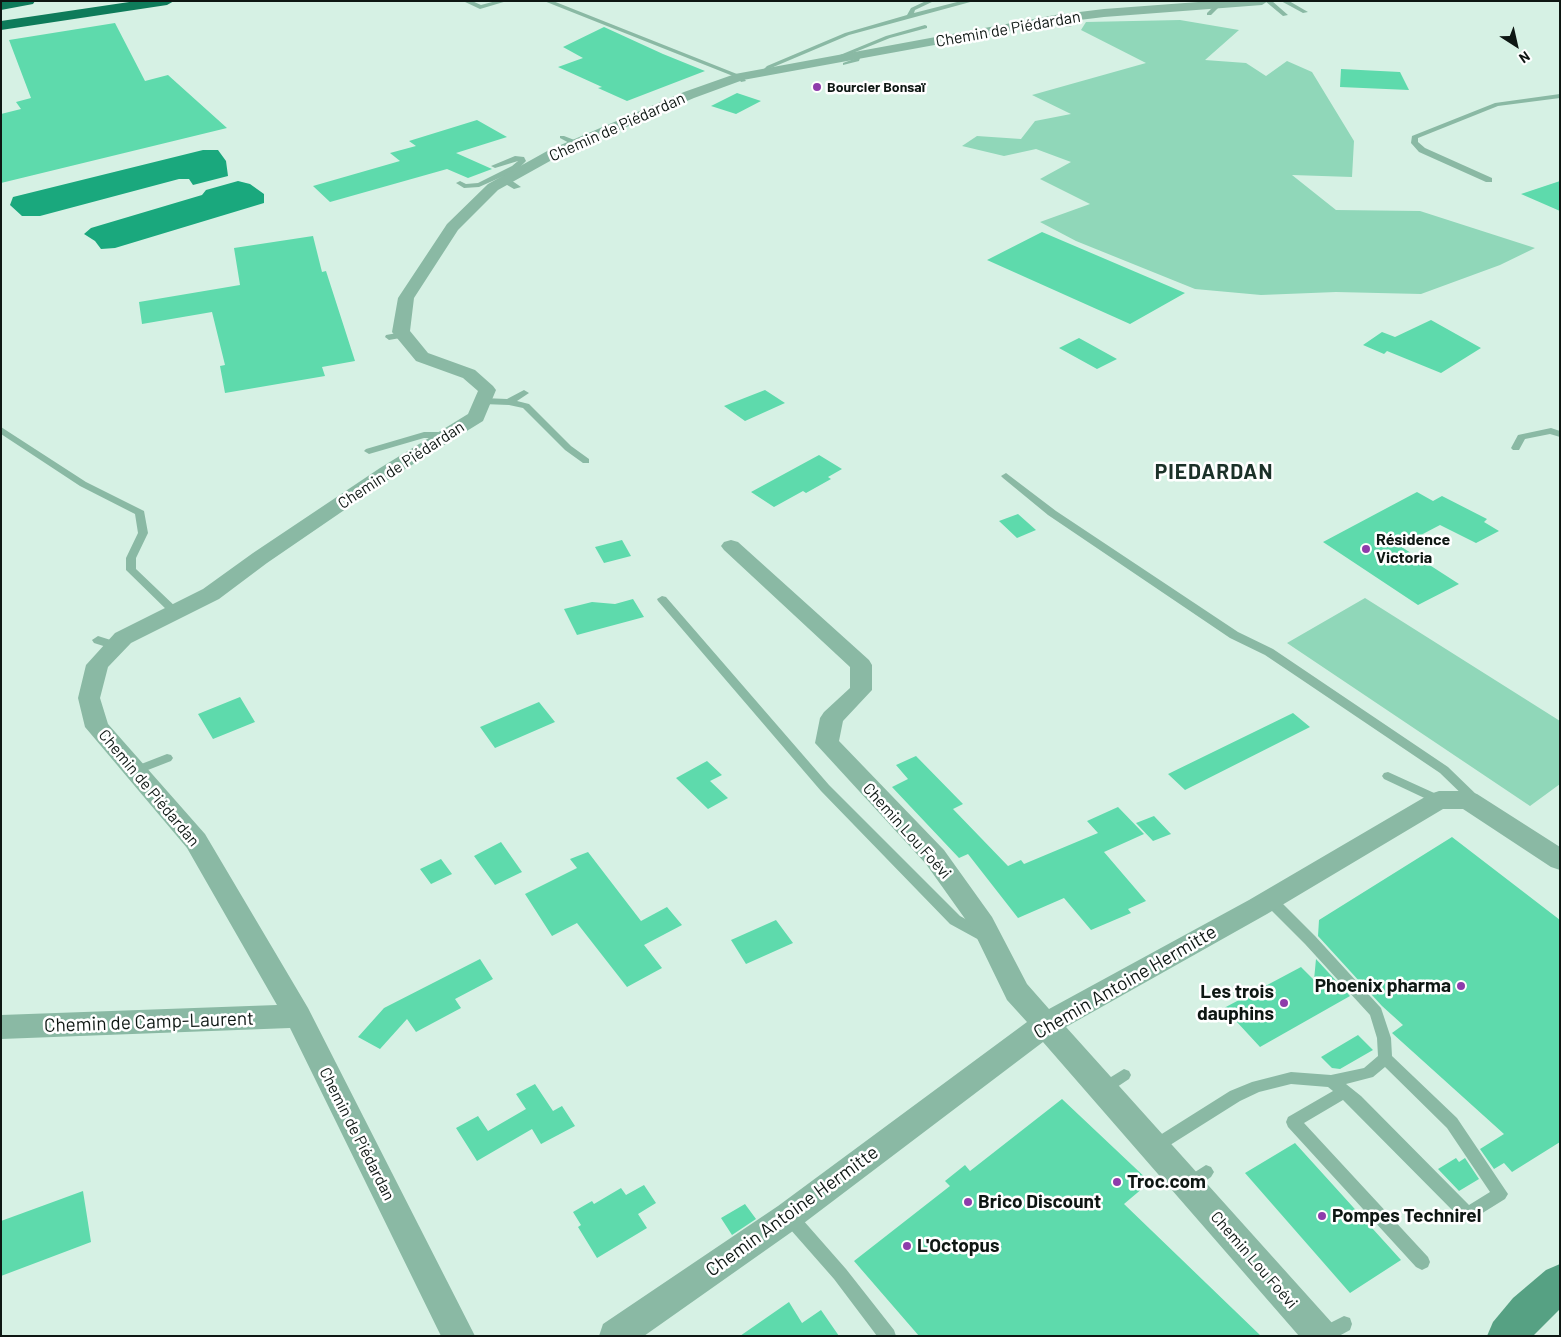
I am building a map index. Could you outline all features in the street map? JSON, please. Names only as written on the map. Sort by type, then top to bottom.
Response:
[{"type":"highway","points":[[1,6],[28,1]]},
{"type":"highway","points":[[1,14],[75,1]]},
{"type":"highway","points":[[1,24],[123,1]]},
{"type":"highway","points":[[1,24],[167,1]]},
{"type":"main road","points":[[1507,1336],[1527,1312],[1560,1283]]},
{"type":"street","name":"Chemin de Piédardan","points":[[459,1336],[298,1016],[196,841],[97,727],[89,698],[98,665],[123,638],[211,594],[260,558],[386,472],[476,417],[487,390],[469,374],[422,356],[395,335],[401,332],[406,298],[452,227],[494,187],[515,177],[574,142],[688,95],[763,72],[845,60],[1104,13],[1214,9],[1262,1]]},
{"type":"street","name":"Chemin Lou Foévi","points":[[732,546],[861,665],[861,690],[832,718],[827,743],[935,857],[983,924],[1017,992],[1046,1024],[1114,1082],[1154,1147],[1197,1178],[1322,1336]]},
{"type":"street","points":[[1439,800],[1468,800],[1560,860]]},
{"type":"street","name":"Chemin Antoine Hermitte","points":[[615,1336],[789,1216],[1046,1024],[1270,900],[1439,800]]},
{"type":"street","name":"Chemin de Camp-Laurent","points":[[1,1027],[298,1016]]},
{"type":"lane","points":[[466,1],[480,7],[504,1]]},
{"type":"lane","points":[[548,1],[742,79]]},
{"type":"lane","points":[[909,16],[914,9],[931,1]]},
{"type":"lane","points":[[763,72],[769,66],[847,34],[971,1]]},
{"type":"lane","points":[[1268,1],[1285,15]]},
{"type":"lane","points":[[1284,1],[1305,12]]},
{"type":"lane","points":[[845,60],[888,38],[925,27]]},
{"type":"lane","points":[[1489,180],[1422,150],[1415,143],[1414,137],[1498,104],[1560,96]]},
{"type":"lane","points":[[460,183],[464,186],[478,185],[515,177],[522,161],[515,158],[495,166]]},
{"type":"lane","points":[[508,402],[524,393]]},
{"type":"lane","points":[[483,401],[508,402],[526,406],[568,448],[586,461]]},
{"type":"lane","points":[[1,430],[84,484],[140,513],[143,532],[131,558],[131,570],[176,612]]},
{"type":"lane","points":[[1516,448],[1521,437],[1551,431],[1560,434]]},
{"type":"lane","points":[[370,451],[424,435],[448,435]]},
{"type":"lane","points":[[1006,476],[1052,513],[1226,630],[1269,652],[1444,770],[1487,812]]},
{"type":"lane","points":[[662,598],[825,788],[955,920],[991,940]]},
{"type":"lane","points":[[98,640],[116,646]]},
{"type":"lane","points":[[135,771],[167,758]]},
{"type":"lane","points":[[1388,776],[1439,800]]},
{"type":"lane","points":[[1270,900],[1310,940],[1376,1012],[1384,1038],[1385,1058],[1452,1123],[1500,1194],[1468,1215],[1345,1091],[1331,1081]]},
{"type":"lane","points":[[1154,1147],[1235,1096],[1257,1086],[1291,1078],[1331,1081],[1368,1073],[1385,1058]]},
{"type":"lane","points":[[1345,1091],[1293,1122],[1422,1262]]},
{"type":"lane","points":[[789,1216],[840,1274],[888,1336]]},
{"type":"lane","points":[[1322,1336],[1344,1324]]},
{"type":"shaded area","points":[[1180,20],[1239,30],[1205,60],[1246,63],[1266,76],[1287,61],[1312,72],[1354,141],[1352,177],[1292,175],[1336,210],[1420,211],[1535,248],[1500,265],[1421,294],[1336,292],[1261,295],[1195,289],[1076,241],[1040,222],[1090,204],[1040,179],[1071,162],[1036,149],[1004,156],[962,146],[977,136],[1021,139],[1035,121],[1071,114],[1032,95],[1146,63],[1081,30],[1086,22]]},
{"type":"shaded area","points":[[203,150],[218,150],[226,161],[228,176],[193,185],[189,179],[179,179],[40,216],[22,216],[10,205],[13,197]]},
{"type":"shaded area","points":[[238,181],[250,184],[264,194],[264,203],[115,248],[101,249],[95,241],[84,234],[91,228],[202,195],[206,190]]},
{"type":"shaded area","points":[[1365,598],[1560,721],[1560,784],[1530,806],[1287,643]]},
{"type":"building","points":[[115,23],[145,81],[168,75],[227,128],[1,183],[1,114],[21,109],[16,102],[31,98],[9,40]]},
{"type":"building","points":[[604,27],[705,71],[627,101],[598,88],[602,87],[558,67],[583,58],[563,47]]},
{"type":"building","points":[[1341,69],[1400,72],[1409,90],[1340,87]]},
{"type":"building","points":[[737,93],[761,101],[736,114],[711,106]]},
{"type":"building","points":[[477,120],[507,137],[456,153],[492,169],[468,178],[447,169],[330,202],[313,186],[400,161],[390,153],[416,146],[409,141]]},
{"type":"building","points":[[1560,181],[1560,211],[1521,194]]},
{"type":"building","points":[[1042,232],[1185,293],[1130,324],[987,260]]},
{"type":"building","points":[[313,236],[322,272],[326,271],[355,361],[322,367],[325,376],[225,393],[220,366],[225,365],[212,312],[142,324],[139,302],[240,285],[234,248]]},
{"type":"building","points":[[1431,320],[1481,348],[1441,373],[1387,351],[1384,354],[1363,345],[1382,332],[1395,337]]},
{"type":"building","points":[[1079,338],[1117,359],[1097,369],[1059,348]]},
{"type":"building","points":[[765,390],[785,403],[745,421],[724,406]]},
{"type":"building","points":[[819,455],[842,469],[828,477],[831,479],[806,493],[803,491],[774,507],[751,492]]},
{"type":"building","name":"Résidence Victoria","points":[[1417,492],[1433,501],[1442,496],[1487,519],[1484,522],[1499,531],[1476,543],[1440,525],[1400,546],[1459,584],[1418,605],[1323,542]]},
{"type":"building","points":[[1018,514],[1036,530],[1017,538],[999,521]]},
{"type":"building","points":[[622,540],[631,556],[604,563],[595,547]]},
{"type":"building","points":[[633,599],[644,617],[577,635],[564,609],[592,602],[615,604]]},
{"type":"building","points":[[240,697],[255,722],[213,739],[198,714]]},
{"type":"building","points":[[539,702],[555,722],[495,748],[480,727]]},
{"type":"building","points":[[1293,713],[1310,727],[1185,790],[1168,774]]},
{"type":"building","points":[[916,756],[963,804],[953,809],[1008,866],[1021,860],[1024,864],[1098,833],[1087,821],[1118,807],[1144,834],[1104,852],[1146,901],[1128,909],[1131,913],[1091,930],[1064,898],[1018,918],[968,854],[959,858],[892,787],[908,779],[896,765]]},
{"type":"building","points":[[707,761],[722,775],[710,781],[728,798],[708,809],[676,778]]},
{"type":"building","points":[[1154,816],[1171,834],[1153,841],[1136,823]]},
{"type":"building","name":"Phoenix pharma","points":[[1452,837],[1560,920],[1560,1142],[1512,1172],[1504,1163],[1494,1169],[1480,1149],[1504,1134],[1392,1033],[1403,1025],[1382,1006],[1318,936],[1319,920]]},
{"type":"building","points":[[501,842],[522,872],[495,885],[474,856]]},
{"type":"building","points":[[588,852],[641,921],[667,907],[682,925],[644,945],[662,968],[627,987],[577,923],[552,936],[525,894],[577,868],[570,859]]},
{"type":"building","points":[[441,859],[452,874],[431,884],[420,869]]},
{"type":"building","points":[[776,920],[793,943],[746,964],[731,940]]},
{"type":"building","points":[[480,959],[493,979],[455,999],[461,1008],[416,1032],[407,1019],[380,1049],[358,1037],[384,1008]]},
{"type":"building","name":"Les trois dauphins","points":[[1316,959],[1350,996],[1260,1047],[1224,1008],[1301,967],[1314,980]]},
{"type":"building","points":[[1358,1035],[1373,1050],[1340,1069],[1332,1068],[1321,1057]]},
{"type":"building","points":[[535,1084],[553,1111],[562,1106],[575,1126],[541,1144],[532,1129],[477,1161],[456,1128],[478,1116],[488,1131],[526,1109],[516,1094]]},
{"type":"building","points":[[1062,1099],[1150,1182],[1124,1204],[1261,1336],[919,1336],[854,1261],[950,1186],[945,1181],[965,1165],[970,1171]]},
{"type":"building","name":"Pompes Technirel","points":[[1295,1143],[1401,1260],[1350,1293],[1245,1173]]},
{"type":"building","points":[[1456,1158],[1459,1162],[1465,1158],[1479,1179],[1459,1191],[1438,1169]]},
{"type":"building","points":[[644,1185],[656,1203],[638,1214],[647,1228],[597,1258],[578,1227],[581,1225],[573,1212],[592,1201],[594,1204],[621,1188],[626,1195]]},
{"type":"building","points":[[83,1191],[91,1242],[1,1276],[1,1221]]},
{"type":"building","points":[[745,1204],[756,1219],[732,1235],[721,1218]]},
{"type":"building","points":[[789,1302],[802,1323],[821,1310],[839,1336],[740,1336]]},
{"type":"place","name":"Bourcier Bonsaï","points":[[817,87]]},
{"type":"place","name":"Résidence Victoria","points":[[1366,549]]},
{"type":"place","name":"Phoenix pharma","points":[[1461,986]]},
{"type":"place","name":"Les trois dauphins","points":[[1284,1003]]},
{"type":"place","name":"Troc.com","points":[[1117,1182]]},
{"type":"place","name":"Brico Discount","points":[[968,1202]]},
{"type":"place","name":"Pompes Technirel","points":[[1322,1216]]},
{"type":"place","name":"L'Octopus","points":[[907,1246]]},
{"type":"district","name":"PIEDARDAN","points":[[1214,472]]}]
